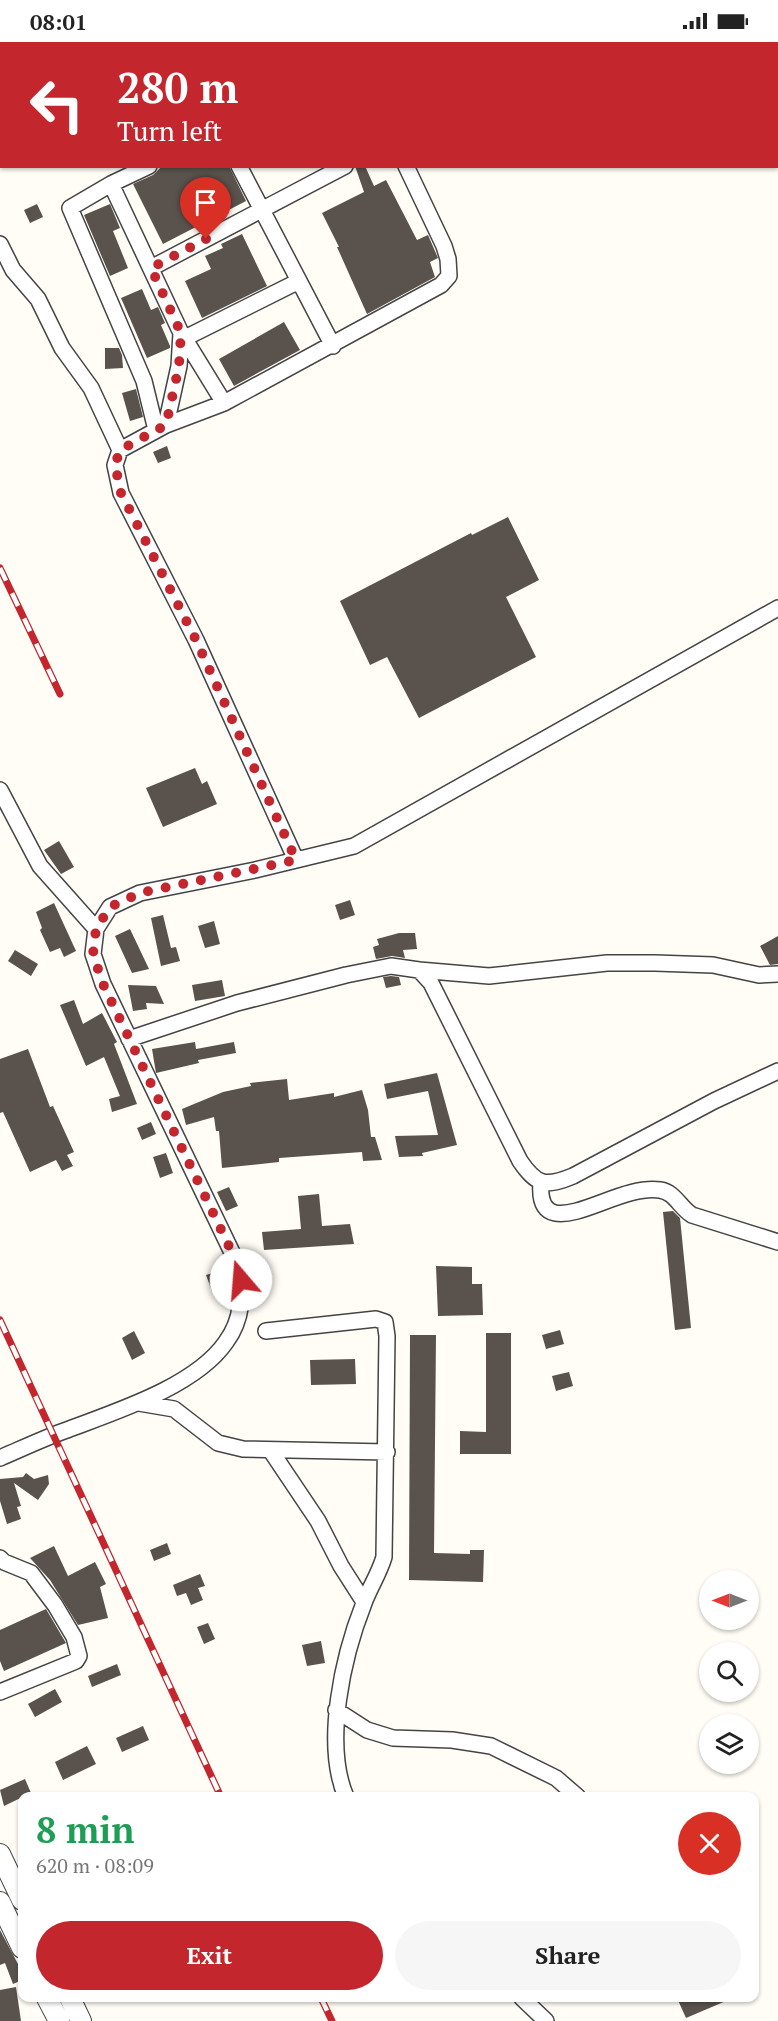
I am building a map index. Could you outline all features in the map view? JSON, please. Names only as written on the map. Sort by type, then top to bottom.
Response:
[{"type":"street","points":[[145,168],[111,184],[70,208],[144,381],[161,428]]},
{"type":"street","points":[[240,168],[333,346]]},
{"type":"street","points":[[151,268],[341,168]]},
{"type":"street","points":[[120,450],[161,428],[224,403],[333,346],[441,285],[449,276],[448,259],[407,168]]},
{"type":"street","points":[[111,184],[183,335],[224,403]]},
{"type":"street","points":[[0,243],[13,270],[38,299],[62,348],[92,388],[120,450],[115,465],[121,493],[196,640],[296,860]]},
{"type":"street","points":[[183,335],[299,281]]},
{"type":"street","points":[[161,428],[179,366],[183,335]]},
{"type":"street","points":[[0,1458],[139,1403],[202,1368],[226,1342],[239,1317],[243,1293],[239,1267],[103,984],[93,954],[96,929],[110,907],[140,893],[354,846],[778,608]]},
{"type":"street","points":[[0,790],[40,866],[96,929]]},
{"type":"street","points":[[129,1039],[237,1003],[391,966],[489,976],[607,963],[656,963],[713,965],[759,975],[778,974]]},
{"type":"street","points":[[419,970],[431,983],[520,1161],[530,1175],[541,1183],[555,1184],[573,1176],[714,1101],[778,1071]]},
{"type":"street","points":[[541,1183],[540,1194],[543,1203],[548,1210],[557,1214],[633,1192],[649,1189],[663,1190],[673,1196],[682,1209],[692,1215],[778,1242]]},
{"type":"street","points":[[266,1331],[376,1319],[385,1322],[387,1452],[384,1557],[376,1580],[364,1602],[336,1710],[337,1761],[339,1781],[344,1792]]},
{"type":"street","points":[[139,1403],[174,1409],[218,1443],[243,1449],[387,1452]]},
{"type":"street","points":[[271,1451],[318,1521],[341,1566],[364,1602]]},
{"type":"street","points":[[0,1558],[4,1563],[31,1573],[55,1605],[74,1637],[79,1656],[76,1661],[0,1692]]},
{"type":"street","points":[[336,1710],[367,1730],[393,1738],[452,1740],[491,1746],[556,1778],[572,1792]]},
{"type":"street","points":[[0,1854],[18,1892]]},
{"type":"street","points":[[0,1902],[18,1940]]},
{"type":"street","points":[[49,2002],[59,2021]]},
{"type":"street","points":[[72,2002],[81,2021]]},
{"type":"street","points":[[526,2002],[546,2021]]},
{"type":"building","points":[[160,168],[230,168],[246,201],[163,244],[133,184],[153,175]]},
{"type":"building","points":[[356,168],[366,168],[374,186],[386,180],[417,240],[428,235],[438,258],[430,262],[435,277],[367,314],[322,213],[364,192]]},
{"type":"building","points":[[37,204],[43,217],[30,223],[24,210]]},
{"type":"building","points":[[110,204],[120,228],[113,231],[128,268],[110,276],[84,215]]},
{"type":"building","points":[[242,234],[267,286],[202,318],[185,281],[211,269],[205,256],[223,248],[221,244]]},
{"type":"building","points":[[142,289],[151,310],[158,307],[165,323],[161,325],[170,346],[147,358],[121,298]]},
{"type":"building","points":[[284,322],[300,350],[234,386],[219,359]]},
{"type":"building","points":[[105,348],[119,348],[123,368],[105,369]]},
{"type":"building","points":[[136,389],[143,417],[130,421],[122,393]]},
{"type":"building","points":[[167,446],[171,458],[158,463],[153,452]]},
{"type":"building","points":[[508,517],[539,580],[506,597],[536,657],[419,718],[387,657],[370,665],[340,601],[471,533],[472,535]]},
{"type":"building","points":[[195,768],[202,784],[207,781],[217,804],[163,827],[146,788]]},
{"type":"building","points":[[59,841],[74,867],[61,874],[44,850]]},
{"type":"building","points":[[350,900],[355,915],[340,920],[335,905]]},
{"type":"building","points":[[54,903],[76,951],[64,957],[60,948],[50,952],[40,930],[42,928],[36,912]]},
{"type":"building","points":[[163,915],[171,948],[176,947],[180,961],[161,966],[151,918]]},
{"type":"building","points":[[214,921],[220,944],[205,948],[198,926]]},
{"type":"building","points":[[130,929],[149,969],[132,973],[115,936]]},
{"type":"building","points":[[399,933],[415,933],[417,949],[403,950],[405,958],[392,956],[376,959],[373,947],[379,945],[377,939]]},
{"type":"building","points":[[778,936],[778,964],[770,965],[760,946]]},
{"type":"building","points":[[15,950],[38,964],[31,976],[8,961]]},
{"type":"building","points":[[383,977],[399,977],[401,985],[386,988]]},
{"type":"building","points":[[222,980],[225,996],[195,1001],[192,985]]},
{"type":"building","points":[[128,985],[156,986],[164,1004],[146,1003],[147,1009],[133,1011]]},
{"type":"building","points":[[74,1000],[83,1024],[102,1013],[117,1042],[114,1044],[137,1104],[112,1112],[109,1099],[120,1096],[104,1057],[86,1066],[60,1005]]},
{"type":"building","points":[[195,1042],[196,1049],[234,1042],[236,1053],[198,1060],[199,1063],[156,1073],[152,1049]]},
{"type":"building","points":[[28,1049],[50,1107],[53,1106],[74,1152],[67,1155],[73,1166],[62,1171],[56,1160],[30,1172],[3,1112],[0,1113],[0,1059]]},
{"type":"building","points":[[437,1073],[457,1145],[422,1153],[423,1156],[399,1157],[395,1136],[438,1135],[428,1091],[387,1099],[384,1084]]},
{"type":"building","points":[[287,1079],[289,1100],[334,1093],[334,1097],[362,1090],[368,1110],[371,1137],[375,1137],[382,1160],[363,1161],[362,1152],[279,1158],[279,1162],[222,1168],[219,1131],[216,1131],[214,1117],[186,1125],[182,1109],[223,1092],[251,1086],[250,1083]]},
{"type":"building","points":[[151,1122],[156,1134],[142,1140],[137,1128]]},
{"type":"building","points":[[166,1153],[173,1173],[160,1178],[153,1157]]},
{"type":"building","points":[[229,1187],[238,1206],[226,1211],[217,1192]]},
{"type":"building","points":[[319,1194],[322,1226],[350,1224],[354,1244],[264,1250],[262,1232],[301,1229],[298,1196]]},
{"type":"building","points":[[673,1211],[680,1218],[691,1328],[675,1330],[663,1212]]},
{"type":"building","points":[[436,1266],[472,1267],[472,1284],[482,1284],[483,1315],[438,1316]]},
{"type":"building","points":[[219,1271],[224,1286],[212,1291],[206,1275]]},
{"type":"building","points":[[560,1330],[564,1344],[546,1349],[542,1335]]},
{"type":"building","points":[[134,1331],[145,1353],[132,1360],[122,1338]]},
{"type":"building","points":[[486,1333],[511,1333],[511,1454],[460,1454],[460,1431],[486,1432]]},
{"type":"building","points":[[410,1335],[436,1335],[434,1553],[470,1554],[470,1550],[484,1550],[483,1582],[409,1580]]},
{"type":"building","points":[[355,1359],[356,1384],[311,1385],[310,1360]]},
{"type":"building","points":[[569,1372],[573,1386],[556,1391],[552,1376]]},
{"type":"building","points":[[26,1473],[34,1479],[48,1475],[49,1484],[38,1500],[14,1483],[21,1506],[17,1507],[21,1519],[7,1524],[0,1501],[0,1479],[23,1477]]},
{"type":"building","points":[[167,1543],[171,1554],[154,1561],[150,1550]]},
{"type":"building","points":[[54,1546],[68,1576],[95,1562],[106,1584],[100,1587],[108,1618],[78,1625],[50,1580],[30,1558]]},
{"type":"building","points":[[200,1574],[205,1586],[198,1588],[203,1600],[191,1605],[186,1593],[177,1596],[173,1585]]},
{"type":"building","points":[[46,1609],[66,1643],[4,1671],[0,1661],[0,1630]]},
{"type":"building","points":[[208,1623],[215,1639],[204,1644],[197,1627]]},
{"type":"building","points":[[321,1641],[325,1663],[307,1666],[302,1645]]},
{"type":"building","points":[[117,1664],[121,1675],[92,1687],[88,1676]]},
{"type":"building","points":[[55,1689],[62,1702],[35,1717],[28,1704]]},
{"type":"building","points":[[143,1726],[149,1740],[122,1752],[116,1738]]},
{"type":"building","points":[[87,1746],[96,1764],[63,1780],[55,1762]]},
{"type":"building","points":[[25,1779],[31,1792],[18,1792],[18,1799],[4,1806],[0,1790]]},
{"type":"building","points":[[0,1930],[18,1964],[18,1982],[13,1984],[5,1963],[0,1965]]},
{"type":"building","points":[[16,1987],[21,2021],[0,2021],[0,1990]]},
{"type":"building","points":[[679,2002],[724,2002],[686,2018]]},
{"type":"railway","points":[[0,568],[60,694]]},
{"type":"railway","points":[[0,1320],[219,1792]]},
{"type":"railway","points":[[323,2002],[332,2021]]},
{"type":"route","points":[[206,239],[151,268],[181,333],[179,366],[166,425],[120,450],[115,465],[121,493],[196,640],[296,860],[140,893],[110,907],[96,929],[93,954],[103,984],[239,1267],[241,1280]]}]
